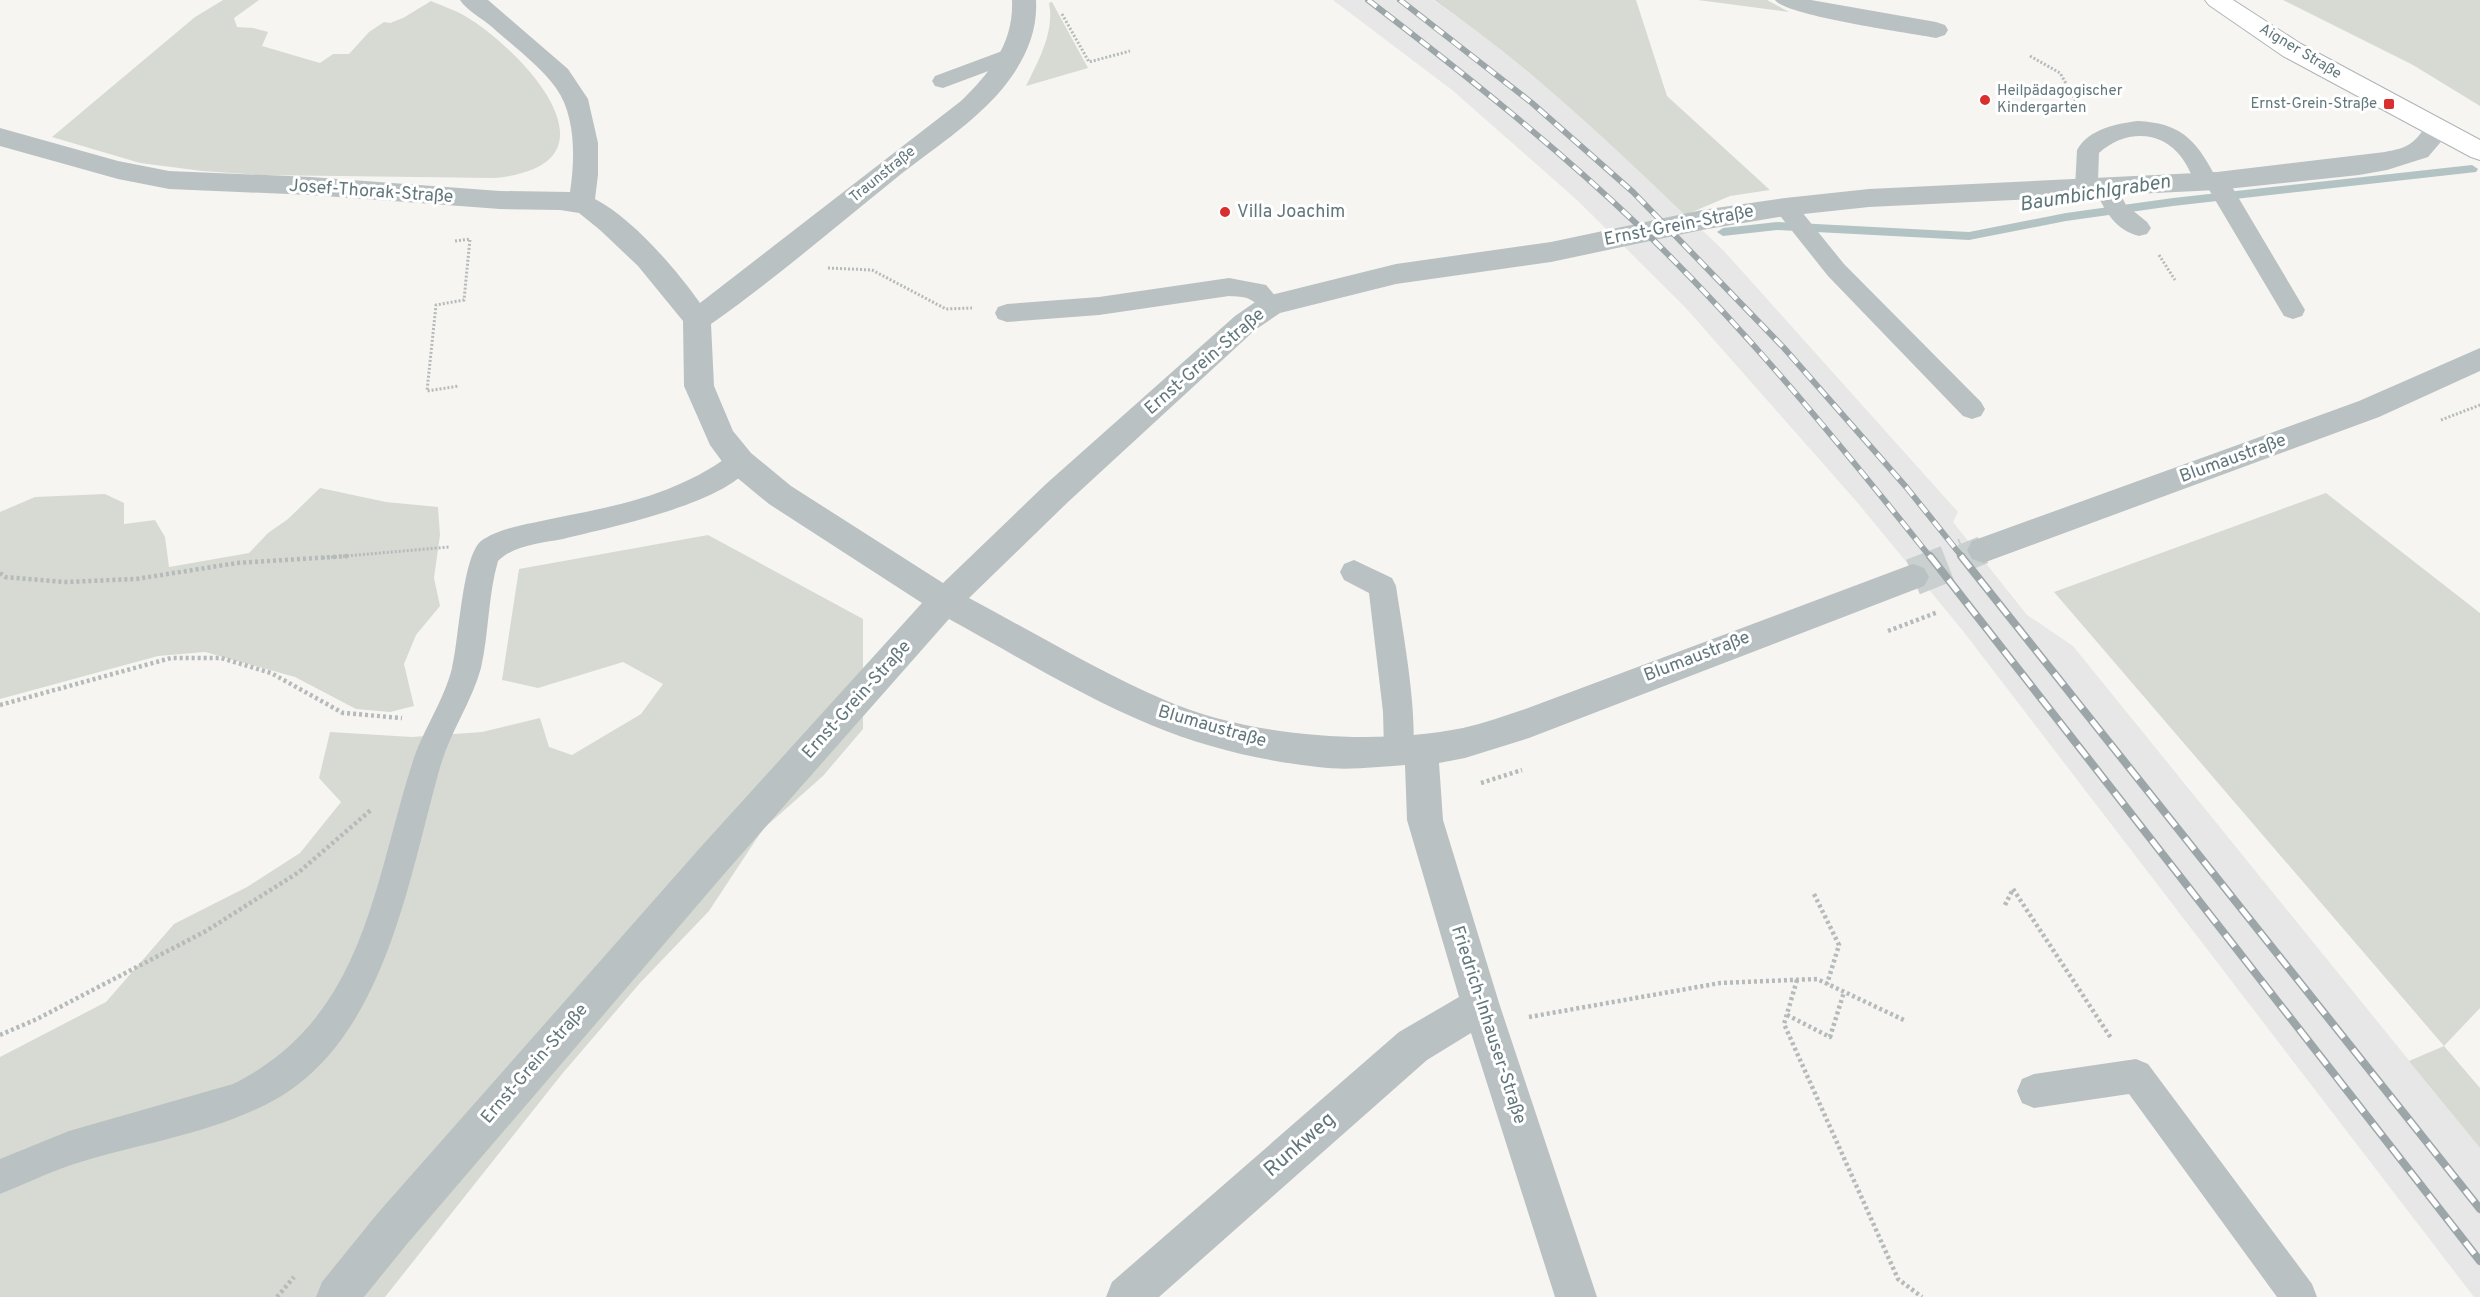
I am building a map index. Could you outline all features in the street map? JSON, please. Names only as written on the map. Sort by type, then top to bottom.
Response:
[{"type":"main road","name":"Aigner Straße","points":[[2217,0],[2292,50],[2480,151]]},
{"type":"street","points":[[472,0],[492,14],[549,65],[569,87],[579,110],[587,155],[586,181],[581,203],[603,218],[665,275],[697,320]]},
{"type":"street","name":"Traunstraße","points":[[697,320],[767,267],[972,103],[991,85],[1013,54],[1024,24],[1024,0]]},
{"type":"street","points":[[1787,0],[1808,8],[1936,30]]},
{"type":"street","name":"Ernst-Grein-Straße","points":[[337,1297],[392,1229],[696,879],[945,602],[1079,472],[1245,323],[1271,305],[1396,274],[1551,252],[1702,220],[1869,198],[2219,190],[2387,161],[2419,152],[2438,130]]},
{"type":"street","name":"Josef-Thorak-Straße","points":[[0,137],[108,168],[169,180],[311,186],[500,200],[581,203]]},
{"type":"street","name":"Blumaustraße","points":[[697,320],[699,386],[721,437],[740,462],[780,495],[945,602],[1084,677],[1162,715],[1239,738],[1275,745],[1348,753],[1410,750],[1465,743],[1529,723],[1913,577]]},
{"type":"street","name":"Blumaustraße","points":[[1983,550],[2369,409],[2480,359]]},
{"type":"street","name":"Friedrich-Inhauser-Straße","points":[[1410,750],[1425,820],[1481,1006],[1576,1297]]},
{"type":"street","name":"Runkweg","points":[[1127,1297],[1413,1046],[1481,1006]]},
{"type":"lane","points":[[943,81],[1013,54]]},
{"type":"lane","points":[[2132,225],[2100,191],[2088,150],[2100,138],[2116,132],[2136,129],[2164,133],[2187,148],[2219,190],[2293,310]]},
{"type":"lane","points":[[1788,210],[1814,245],[1972,409]]},
{"type":"lane","points":[[1011,313],[1099,306],[1229,287],[1257,291],[1271,305]]},
{"type":"lane","points":[[0,1177],[69,1148],[224,1105],[267,1085],[295,1064],[326,1031],[345,1002],[365,966],[384,918],[400,870],[427,762],[448,717],[466,669],[487,553],[501,544],[522,537],[627,512],[691,490],[727,472],[740,462]]},
{"type":"lane","points":[[1354,572],[1382,586],[1398,712],[1410,750]]},
{"type":"lane","points":[[2034,1091],[2136,1076],[2299,1297]]},
{"type":"path","points":[[1060,10],[1089,62],[1130,51]]},
{"type":"path","points":[[2030,56],[2060,73],[2100,138]]},
{"type":"path","points":[[455,241],[470,239],[464,300],[436,305],[427,391],[459,386]]},
{"type":"path","points":[[767,267],[872,270],[946,309],[1015,306],[1011,313]]},
{"type":"path","points":[[0,573],[5,577],[65,582],[136,579],[237,563],[372,555],[428,548],[462,546],[487,553]]},
{"type":"path","points":[[0,705],[171,658],[221,658],[271,672],[343,713],[396,718],[448,717]]},
{"type":"path","points":[[0,1035],[37,1019],[206,930],[299,872],[396,786],[422,782]]},
{"type":"path","points":[[2005,905],[2013,889],[2136,1076]]},
{"type":"path","points":[[1814,894],[1839,945],[1827,984]]},
{"type":"path","points":[[1481,1006],[1525,1018],[1720,983],[1817,979],[1906,1021]]},
{"type":"path","points":[[1797,980],[1784,1024],[1898,1279],[1922,1297]]},
{"type":"path","points":[[1787,1015],[1830,1037],[1844,992]]},
{"type":"shaded area","points":[[223,0],[259,0],[234,18],[237,27],[268,32],[262,46],[320,63],[333,54],[349,54],[369,32],[384,22],[390,23],[403,18],[431,1],[457,12],[489,32],[536,79],[552,105],[560,130],[555,152],[535,169],[495,178],[259,175],[140,163],[52,137],[195,17]]},
{"type":"shaded area","points":[[1333,0],[1433,0],[1474,28],[1584,118],[1724,251],[1958,512],[1953,522],[2027,615],[2073,646],[2480,1148],[2480,1297],[2474,1297],[1963,631],[1857,502],[1684,306],[1577,200],[1452,90]]},
{"type":"shaded area","points":[[1434,0],[1636,0],[1667,96],[1770,190],[1730,196],[1685,215],[1532,75]]},
{"type":"shaded area","points":[[1698,0],[1767,0],[1789,12]]},
{"type":"shaded area","points":[[2283,0],[2480,0],[2480,106],[2413,65]]},
{"type":"shaded area","points":[[1052,2],[1088,68],[1026,86],[1048,35],[1049,3]]},
{"type":"shaded area","points":[[320,488],[386,502],[438,507],[440,535],[434,578],[440,606],[416,635],[404,664],[414,706],[390,712],[356,709],[295,677],[205,652],[158,656],[0,699],[0,512],[35,497],[105,494],[124,503],[124,524],[155,520],[165,537],[169,567],[249,553],[268,533],[288,519]]},
{"type":"shaded area","points":[[2326,493],[2480,613],[2480,1008],[2444,1046],[2054,592]]},
{"type":"shaded area","points":[[708,535],[863,619],[863,729],[823,776],[763,829],[709,911],[640,983],[562,1074],[385,1297],[0,1297],[0,1057],[106,1002],[174,924],[247,887],[300,853],[341,802],[319,778],[330,732],[412,737],[482,732],[540,718],[549,747],[572,755],[641,714],[663,684],[623,662],[538,688],[502,680],[519,569]]},
{"type":"shaded area","points":[[2444,1046],[2480,1088],[2480,1148],[2409,1061]]},
{"type":"waterway","name":"Baumbichlgraben","points":[[1723,232],[1777,226],[1969,236],[2066,217],[2173,202],[2472,169]]},
{"type":"tunnel","points":[[1963,558],[1983,550]]},
{"type":"tunnel","points":[[1913,577],[1966,556]]},
{"type":"railway","points":[[1368,0],[1541,138],[1640,227],[1717,306],[1791,388],[1931,558]]},
{"type":"railway","points":[[1400,0],[1532,103],[1633,192],[1784,348],[1907,488],[1963,558]]},
{"type":"railway","points":[[1930,556],[2480,1261]]},
{"type":"railway","points":[[1961,556],[2480,1209]]},
{"type":"place","name":"Heilpädagogischer Kindergarten","points":[[1985,100]]},
{"type":"place","name":"Ernst-Grein-Straße","points":[[2389,104]]},
{"type":"place","name":"Villa Joachim","points":[[1225,212]]}]
